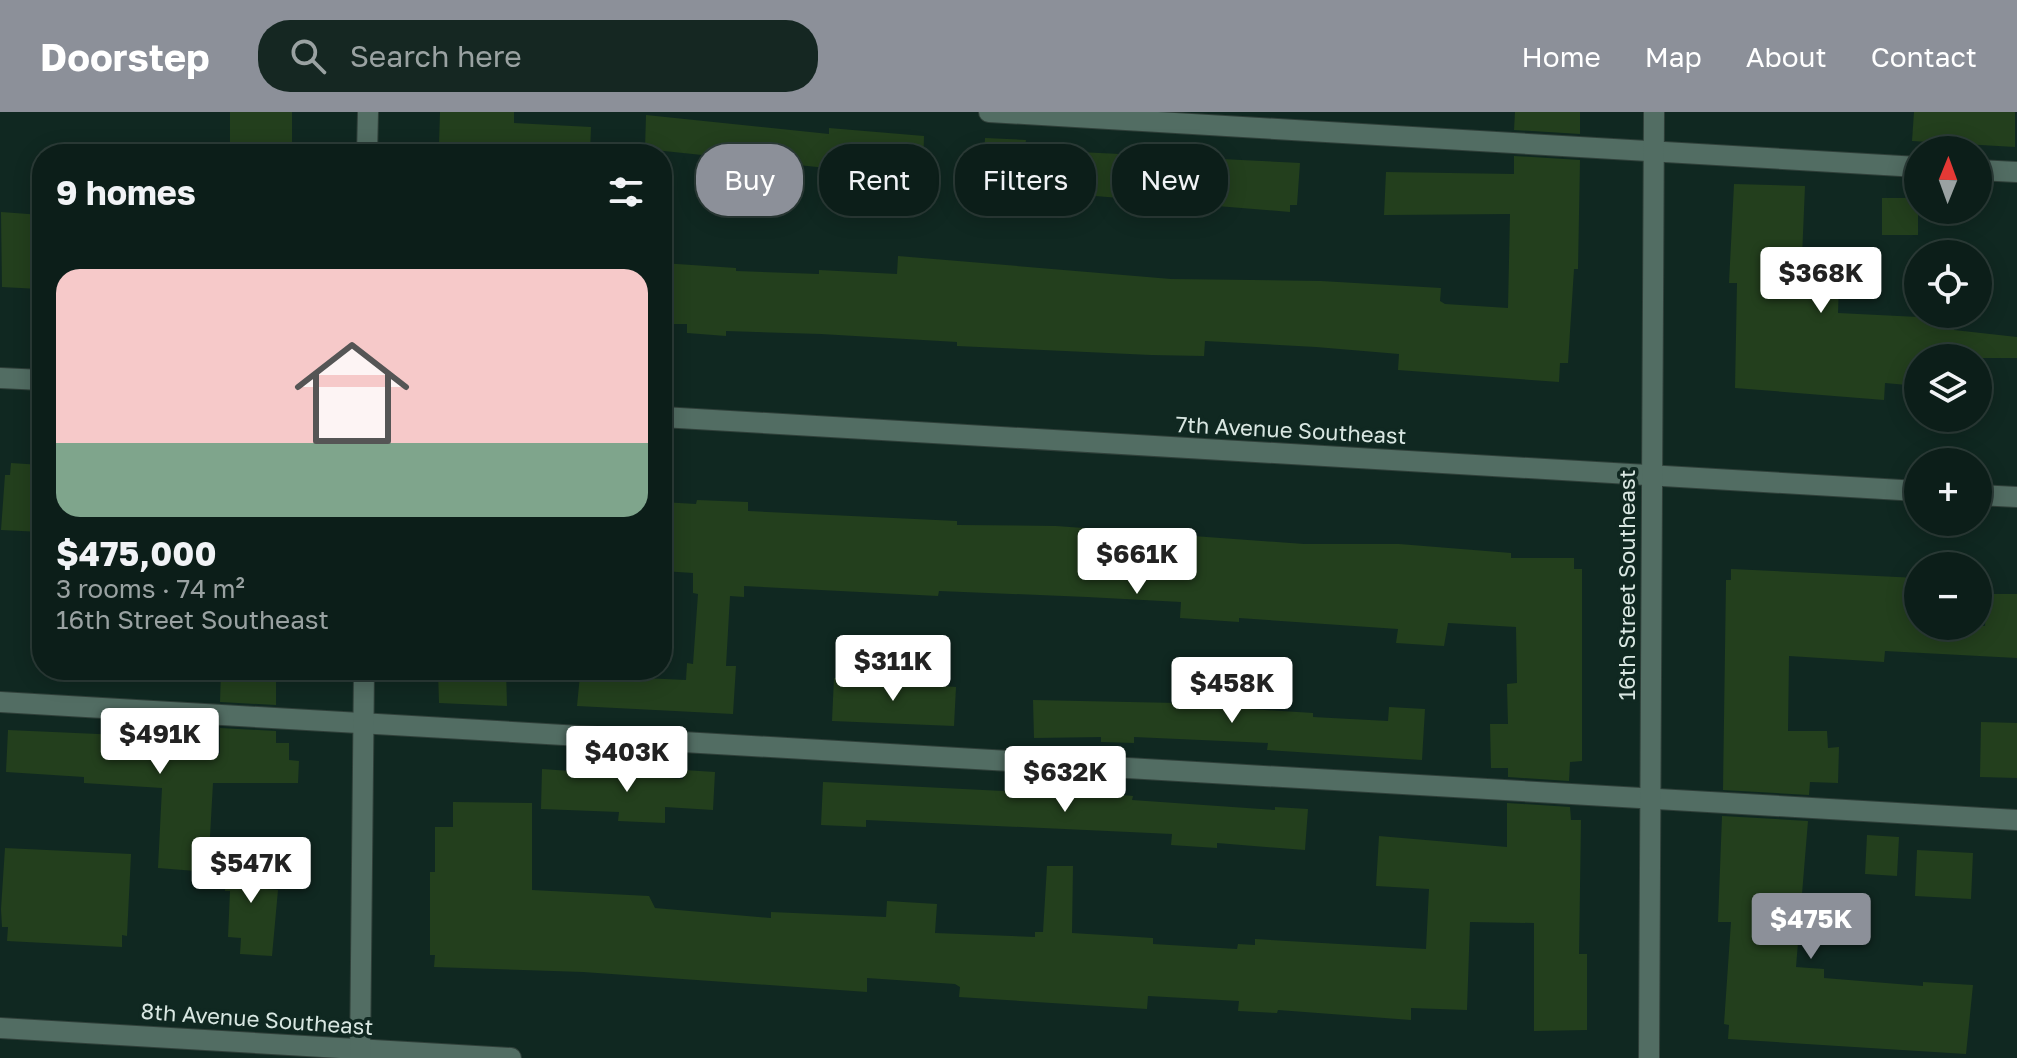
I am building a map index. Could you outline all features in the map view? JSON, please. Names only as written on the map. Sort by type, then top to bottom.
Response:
[{"type":"street","points":[[367,144],[368,112]]},
{"type":"street","points":[[989,112],[1904,166]]},
{"type":"street","name":"16th Street Southeast","points":[[1649,1058],[1654,112]]},
{"type":"street","points":[[1992,171],[2017,172]]},
{"type":"street","points":[[0,378],[32,380]]},
{"type":"street","name":"7th Avenue Southeast","points":[[672,418],[1904,490]]},
{"type":"street","points":[[1992,496],[2017,497]]},
{"type":"street","points":[[360,1054],[364,680]]},
{"type":"street","points":[[0,702],[2017,820]]},
{"type":"street","name":"8th Avenue Southeast","points":[[0,1028],[360,1054],[511,1058]]},
{"type":"building","points":[[230,112],[292,112],[292,144],[230,144]]},
{"type":"building","points":[[440,112],[514,112],[514,123],[591,127],[590,144],[439,144]]},
{"type":"building","points":[[1515,112],[1580,112],[1580,134],[1514,130]]},
{"type":"building","points":[[1914,112],[2015,112],[2015,147],[1992,146],[1992,136],[1912,136]]},
{"type":"building","points":[[646,115],[829,134],[829,128],[924,136],[924,144],[819,144],[819,167],[803,166],[803,144],[696,144],[696,154],[672,152],[672,144],[645,144]]},
{"type":"building","points":[[985,138],[1026,140],[1025,144],[985,144]]},
{"type":"building","points":[[1096,153],[1112,154],[1112,197],[1096,196]]},
{"type":"building","points":[[1514,156],[1580,160],[1578,269],[1574,269],[1568,363],[1560,363],[1559,382],[1398,370],[1399,354],[1316,347],[1205,341],[1204,356],[1151,355],[957,346],[957,342],[821,334],[726,331],[726,336],[687,333],[687,324],[672,324],[672,264],[736,268],[736,271],[819,274],[819,270],[897,274],[898,256],[1171,279],[1321,281],[1441,288],[1440,301],[1445,304],[1508,308],[1510,214],[1384,215],[1386,172],[1514,174]]},
{"type":"building","points":[[1228,159],[1300,163],[1297,205],[1290,205],[1290,212],[1228,207]]},
{"type":"building","points":[[1734,184],[1805,186],[1801,281],[1839,283],[1838,313],[1904,316],[1904,328],[1954,328],[2017,337],[2017,358],[1992,358],[1992,344],[1904,344],[1904,385],[1885,383],[1884,400],[1735,388],[1737,283],[1729,283]]},
{"type":"building","points":[[1882,198],[1904,198],[1904,224],[1918,224],[1918,235],[1882,235]]},
{"type":"building","points":[[1,212],[32,214],[32,289],[2,287]]},
{"type":"building","points":[[11,463],[32,464],[32,532],[1,530],[5,475],[10,475]]},
{"type":"building","points":[[697,500],[748,502],[748,511],[957,521],[957,525],[1056,526],[1304,544],[1399,544],[1511,553],[1511,558],[1574,558],[1574,569],[1582,569],[1582,761],[1570,762],[1569,781],[1508,777],[1508,768],[1491,768],[1490,724],[1508,724],[1507,684],[1517,683],[1516,627],[1448,623],[1444,646],[1396,643],[1398,629],[1239,618],[1239,622],[1180,618],[1181,602],[939,591],[938,596],[744,586],[744,597],[730,596],[726,666],[736,666],[733,714],[577,706],[580,680],[686,680],[687,663],[693,664],[698,594],[693,593],[693,573],[672,572],[672,503],[696,504]]},
{"type":"building","points":[[1731,569],[1904,577],[1904,640],[1992,640],[1992,594],[2017,594],[2017,658],[1885,651],[1884,662],[1789,656],[1788,731],[1827,731],[1828,748],[1839,747],[1838,783],[1810,782],[1809,795],[1723,790],[1726,580],[1731,580]]},
{"type":"building","points":[[834,678],[956,687],[954,726],[832,721]]},
{"type":"building","points":[[221,680],[276,680],[276,705],[220,702]]},
{"type":"building","points":[[438,680],[506,680],[507,706],[439,703]]},
{"type":"building","points":[[1178,684],[1220,686],[1219,707],[1313,713],[1313,717],[1388,721],[1389,707],[1425,709],[1422,760],[1267,750],[1268,743],[1134,737],[1134,743],[1101,742],[1101,737],[1034,738],[1033,700],[1177,703]]},
{"type":"building","points":[[1981,722],[2017,723],[2017,778],[1980,777]]},
{"type":"building","points":[[220,728],[276,731],[276,743],[289,743],[289,760],[299,761],[298,783],[213,783],[208,872],[158,868],[162,788],[84,783],[84,777],[6,772],[8,730],[143,736],[142,746],[220,754]]},
{"type":"building","points":[[542,769],[683,779],[684,770],[715,772],[713,810],[665,807],[665,823],[618,821],[619,812],[541,809]]},
{"type":"building","points":[[823,782],[1100,796],[1100,793],[1133,796],[1132,800],[1275,810],[1275,807],[1308,809],[1305,850],[1217,843],[1217,848],[1171,845],[1172,834],[866,820],[866,827],[821,825]]},
{"type":"building","points":[[453,802],[532,803],[532,890],[649,896],[655,908],[771,918],[771,912],[886,917],[887,901],[937,904],[935,933],[1035,937],[1035,932],[1043,932],[1047,866],[1073,866],[1072,933],[1153,938],[1153,944],[1237,949],[1238,944],[1255,945],[1255,939],[1426,949],[1429,889],[1376,886],[1379,836],[1507,847],[1507,803],[1570,807],[1571,820],[1581,820],[1579,954],[1587,954],[1587,1030],[1534,1031],[1534,923],[1470,922],[1467,1010],[1411,1008],[1411,1020],[1278,1010],[1277,1013],[1238,1011],[1239,1001],[1148,996],[1147,1009],[959,997],[960,987],[955,984],[867,978],[867,992],[583,972],[434,967],[435,955],[430,955],[430,872],[435,872],[435,827],[453,827]]},
{"type":"building","points":[[1722,816],[1808,821],[1796,967],[1824,969],[1824,978],[1923,986],[1923,982],[1973,985],[1966,1054],[1728,1039],[1729,1025],[1724,1024],[1731,922],[1718,922]]},
{"type":"building","points":[[1867,835],[1899,837],[1897,876],[1865,874]]},
{"type":"building","points":[[5,848],[131,854],[127,936],[122,935],[122,947],[7,941],[8,927],[2,927],[1,909]]},
{"type":"building","points":[[1917,850],[1973,853],[1971,899],[1915,896]]},
{"type":"building","points":[[226,856],[267,857],[266,889],[278,890],[272,956],[240,954],[241,938],[228,937],[230,891],[225,891]]}]
